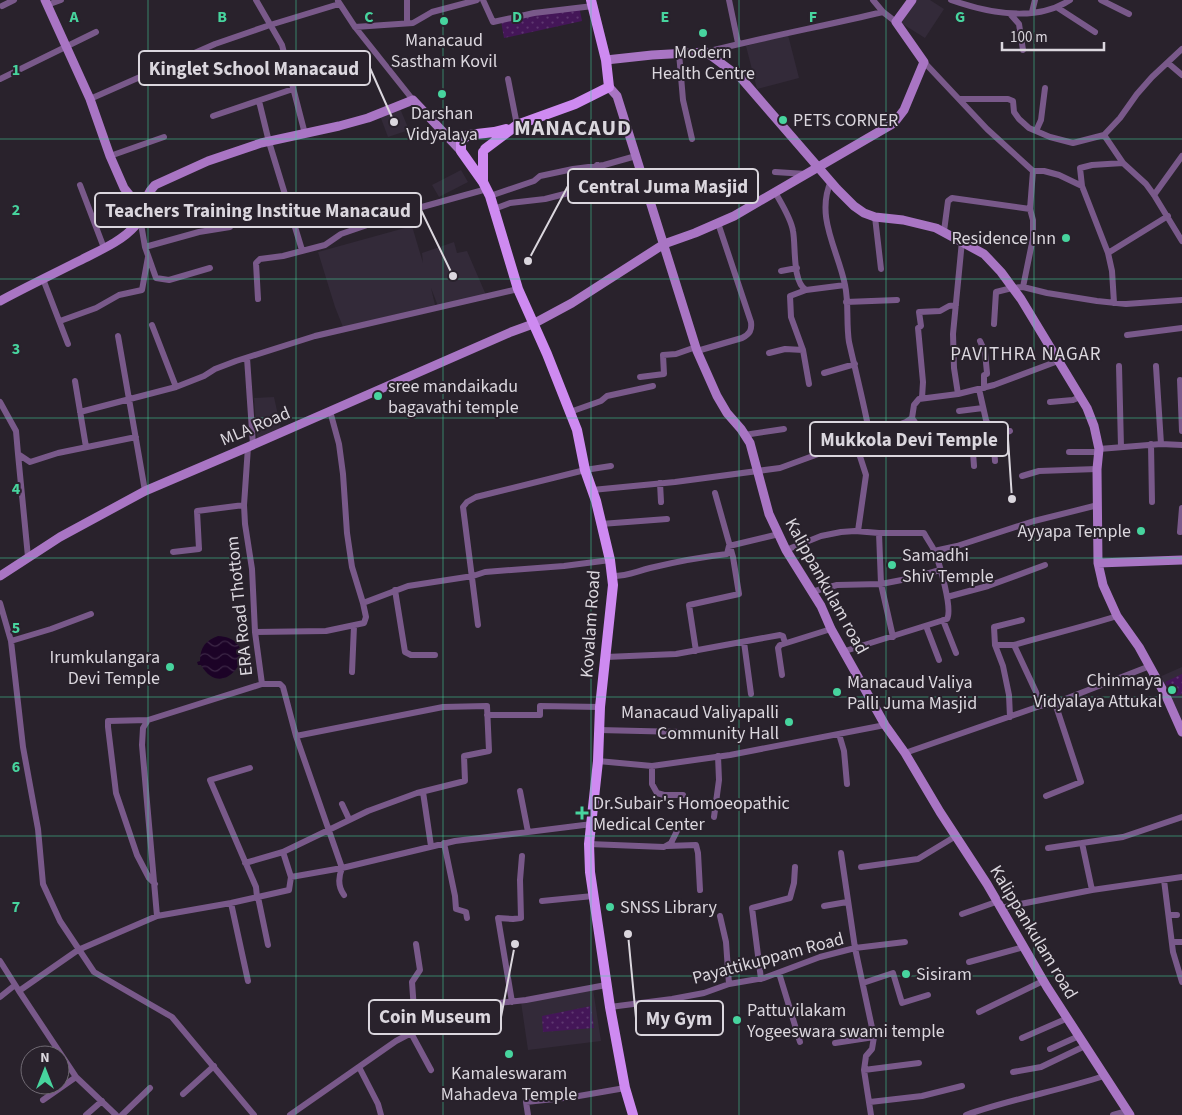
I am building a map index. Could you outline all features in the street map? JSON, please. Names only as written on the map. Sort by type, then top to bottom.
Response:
[{"type":"main road","points":[[487,189],[463,153],[461,141],[473,135],[494,132],[517,125],[575,104],[609,87],[606,60],[592,3]]},
{"type":"main road","points":[[463,153],[475,158],[517,125]]},
{"type":"main road","points":[[473,135],[483,141],[484,151]]},
{"type":"main road","name":"Kovalam Road","points":[[484,151],[487,189],[518,289],[577,430],[585,470],[610,560],[613,584],[600,707],[598,761],[589,844],[590,872],[606,985],[625,1088],[633,1115]]},
{"type":"street","points":[[2,6],[14,0]]},
{"type":"street","points":[[61,0],[46,2],[90,100],[110,156],[124,188],[132,198],[144,200]]},
{"type":"street","points":[[256,0],[282,45],[305,134]]},
{"type":"street","points":[[407,0],[407,23]]},
{"type":"street","points":[[355,27],[413,23],[432,12],[477,0]]},
{"type":"street","points":[[483,0],[493,22],[592,3]]},
{"type":"street","points":[[729,0],[738,43]]},
{"type":"street","points":[[873,0],[883,12],[896,22],[924,62],[987,128],[1033,171],[1044,171],[1059,175],[1082,186]]},
{"type":"street","points":[[896,22],[912,0]]},
{"type":"street","points":[[951,0],[974,8],[1011,14],[1058,8],[1070,0]]},
{"type":"street","points":[[1032,12],[1035,0]]},
{"type":"street","points":[[1101,0],[1129,14]]},
{"type":"street","points":[[90,100],[215,44],[338,2],[355,27],[413,100],[463,153]]},
{"type":"street","points":[[1058,8],[1095,32]]},
{"type":"street","points":[[606,60],[706,52],[738,43],[883,12]]},
{"type":"street","points":[[1011,14],[1019,24],[1023,50]]},
{"type":"street","points":[[0,79],[96,32]]},
{"type":"street","points":[[960,98],[1008,99],[1013,101],[1014,112],[1018,119],[1029,128],[1050,138],[1073,142],[1104,135],[1120,118],[1147,82],[1182,49]]},
{"type":"street","points":[[706,52],[741,78],[818,168],[854,206],[864,213],[876,217],[918,222],[944,231],[962,241],[984,254],[1001,272],[1021,299],[1087,408],[1094,426],[1099,450],[1097,469],[1098,563],[1102,585],[1117,616],[1150,666],[1182,732]]},
{"type":"street","points":[[679,54],[683,100],[692,139]]},
{"type":"street","name":"MLA Road","points":[[0,576],[95,517],[145,491],[510,332],[533,324],[572,303],[664,244],[734,216],[797,181],[894,123],[904,110],[924,62]]},
{"type":"street","points":[[1168,63],[1182,75]]},
{"type":"street","points":[[508,78],[517,125]]},
{"type":"street","name":"Kalippankulam road","points":[[609,87],[617,96],[697,349],[717,396],[727,413],[750,443],[769,514],[786,550],[821,606],[831,629],[885,725],[905,753],[987,884],[1043,981],[1128,1113]]},
{"type":"street","points":[[1036,131],[1041,120],[1045,88]]},
{"type":"street","points":[[213,116],[293,89]]},
{"type":"street","points":[[210,268],[169,280],[156,278],[145,247],[140,218],[144,200],[155,185],[208,161],[269,142],[368,118],[413,100]]},
{"type":"street","points":[[259,101],[269,142],[302,250]]},
{"type":"street","points":[[446,136],[473,135]]},
{"type":"street","points":[[1104,135],[1124,163],[1146,184],[1168,216],[1182,241]]},
{"type":"street","points":[[110,156],[164,137]]},
{"type":"street","points":[[258,300],[256,262],[260,260],[283,256],[325,244],[341,234],[411,210],[487,189],[534,181],[540,176],[597,166],[636,156]]},
{"type":"street","points":[[1154,195],[1182,156]]},
{"type":"street","points":[[1114,303],[1112,271],[1108,254],[1082,186],[1080,168],[1092,165],[1124,163]]},
{"type":"street","points":[[597,166],[602,186]]},
{"type":"street","points":[[1023,287],[1033,238],[1033,220],[1030,210],[1033,171]]},
{"type":"street","points":[[775,172],[807,174]]},
{"type":"street","points":[[494,209],[510,203],[545,198],[644,178]]},
{"type":"street","points":[[830,181],[826,193],[827,224],[845,285],[849,341],[870,436]]},
{"type":"street","points":[[80,185],[104,248]]},
{"type":"street","points":[[775,192],[793,229],[797,268],[801,286],[806,290]]},
{"type":"street","points":[[944,231],[948,201],[952,198],[1030,210]]},
{"type":"street","points":[[1108,254],[1168,216]]},
{"type":"street","points":[[876,217],[881,269]]},
{"type":"street","points":[[0,301],[104,248],[130,230],[140,218]]},
{"type":"street","points":[[640,378],[664,374],[663,355],[676,354],[742,338],[751,331],[750,322],[718,223]]},
{"type":"street","points":[[145,247],[199,232],[230,227]]},
{"type":"street","points":[[958,394],[954,368],[953,334],[962,241]]},
{"type":"street","points":[[60,321],[96,308],[119,295],[142,290],[148,257]]},
{"type":"street","points":[[781,271],[797,268]]},
{"type":"street","points":[[43,279],[68,344]]},
{"type":"street","points":[[809,384],[803,350],[792,316],[790,296],[806,290],[845,285]]},
{"type":"street","points":[[994,324],[996,292],[1012,288],[1023,287],[1047,294],[1114,303],[1182,300]]},
{"type":"street","points":[[80,412],[176,387],[204,376],[215,369],[335,331],[518,289]]},
{"type":"street","points":[[846,302],[897,300]]},
{"type":"street","points":[[922,398],[923,382],[918,328],[921,326],[920,312],[940,311],[949,306],[956,305]]},
{"type":"street","points":[[152,325],[176,387]]},
{"type":"street","points":[[1126,335],[1182,328]]},
{"type":"street","points":[[118,336],[145,491]]},
{"type":"street","points":[[980,341],[984,352],[987,373],[984,374],[982,388],[983,408],[993,436],[995,461]]},
{"type":"street","points":[[769,353],[785,349],[803,350]]},
{"type":"street","name":"ERA Road Thottom","points":[[155,884],[149,878],[137,855],[116,793],[108,720],[148,720],[262,684],[255,632],[252,569],[244,505],[251,446],[247,358]]},
{"type":"street","points":[[592,490],[780,468],[906,422],[912,418],[916,401],[922,398],[958,394],[982,388],[1058,361]]},
{"type":"street","points":[[824,373],[855,364]]},
{"type":"street","points":[[1119,366],[1120,447]]},
{"type":"street","points":[[1156,366],[1161,444]]},
{"type":"street","points":[[1180,380],[1182,431]]},
{"type":"street","points":[[74,381],[86,447]]},
{"type":"street","points":[[570,412],[601,401],[607,396],[653,386]]},
{"type":"street","points":[[1050,402],[1073,400],[1080,397]]},
{"type":"street","points":[[0,402],[16,431],[28,558]]},
{"type":"street","points":[[959,410],[983,408]]},
{"type":"street","points":[[255,632],[326,630],[364,623],[366,616],[352,567],[347,533],[339,444],[330,411]]},
{"type":"street","points":[[912,418],[918,425],[921,435],[921,449]]},
{"type":"street","points":[[744,435],[784,429]]},
{"type":"street","points":[[961,441],[1010,431]]},
{"type":"street","points":[[18,454],[30,462],[58,453],[136,437]]},
{"type":"street","points":[[972,439],[974,466]]},
{"type":"street","points":[[855,441],[866,475],[858,531]]},
{"type":"street","points":[[1151,444],[1152,502]]},
{"type":"street","points":[[1069,452],[1151,444],[1182,445]]},
{"type":"street","points":[[478,624],[463,507],[467,502],[476,497],[585,470],[611,466]]},
{"type":"street","points":[[1022,476],[1039,471],[1097,469]]},
{"type":"street","points":[[660,483],[662,502]]},
{"type":"street","points":[[696,651],[689,605],[739,594],[733,557],[715,493]]},
{"type":"street","points":[[173,552],[199,549],[198,511],[244,505]]},
{"type":"street","points":[[934,551],[957,546],[1034,521],[1098,505]]},
{"type":"street","points":[[1180,532],[1182,508]]},
{"type":"street","points":[[601,524],[667,519]]},
{"type":"street","points":[[786,550],[821,536],[841,532],[924,533],[934,551],[940,570],[947,597],[949,615],[943,620],[845,652]]},
{"type":"street","points":[[879,533],[881,584],[893,637]]},
{"type":"street","points":[[729,546],[779,534]]},
{"type":"street","points":[[612,576],[633,575],[648,569],[697,557],[726,554],[729,546]]},
{"type":"street","points":[[363,603],[408,586],[473,576],[485,572],[564,566],[610,560]]},
{"type":"street","points":[[1098,563],[1182,560]]},
{"type":"street","points":[[947,597],[988,586],[1045,565]]},
{"type":"street","points":[[811,592],[837,585],[881,584],[940,570]]},
{"type":"street","points":[[395,590],[405,652],[411,655],[435,655]]},
{"type":"street","points":[[0,603],[11,641],[23,747],[38,829],[43,884],[60,921],[91,974],[172,1017],[254,1115]]},
{"type":"street","points":[[11,641],[91,614]]},
{"type":"street","points":[[995,645],[1014,645],[1046,635],[1077,629],[1117,616]]},
{"type":"street","points":[[943,620],[956,653]]},
{"type":"street","points":[[1010,717],[1006,681],[995,645],[994,627],[1022,620]]},
{"type":"street","points":[[352,672],[354,626]]},
{"type":"street","points":[[926,626],[939,660]]},
{"type":"street","points":[[782,675],[778,648],[785,643],[831,629]]},
{"type":"street","points":[[606,658],[676,654],[780,635],[783,636],[785,643]]},
{"type":"street","points":[[744,642],[751,694]]},
{"type":"street","points":[[1014,645],[1036,692],[1040,706]]},
{"type":"street","points":[[905,753],[1040,706],[1055,703],[1150,666]]},
{"type":"street","points":[[262,684],[280,684],[283,687],[296,736],[342,868],[339,876],[340,890],[344,895]]},
{"type":"street","points":[[1046,796],[1081,782],[1055,703]]},
{"type":"street","points":[[245,863],[284,852],[329,831],[349,819],[423,792],[465,781],[464,756],[489,751],[487,706],[443,707],[296,736]]},
{"type":"street","points":[[488,715],[540,715],[540,706],[600,707]]},
{"type":"street","points":[[148,720],[143,728],[142,745],[158,916]]},
{"type":"street","points":[[598,761],[652,766],[718,756],[885,725]]},
{"type":"street","points":[[599,730],[682,732]]},
{"type":"street","points":[[839,734],[844,751],[847,784]]},
{"type":"street","points":[[714,817],[719,780],[718,756]]},
{"type":"street","points":[[652,766],[652,784],[656,793],[682,795]]},
{"type":"street","points":[[250,768],[210,780],[256,887],[268,944]]},
{"type":"street","points":[[520,791],[528,832]]},
{"type":"street","points":[[423,792],[431,846]]},
{"type":"street","points":[[342,804],[349,819]]},
{"type":"street","points":[[1048,848],[1123,837],[1182,817]]},
{"type":"street","points":[[291,878],[342,868],[444,843],[592,824]]},
{"type":"street","points":[[668,846],[677,831]]},
{"type":"street","points":[[861,867],[918,859],[956,836]]},
{"type":"street","points":[[444,843],[456,909],[466,912],[467,918]]},
{"type":"street","points":[[1082,843],[1092,890]]},
{"type":"street","points":[[589,844],[696,845],[700,890]]},
{"type":"street","points":[[0,996],[17,988],[78,950],[158,916],[289,890],[291,878],[284,852]]},
{"type":"street","points":[[841,853],[855,948],[905,942]]},
{"type":"street","points":[[512,1002],[498,918],[521,918],[520,880],[522,856]]},
{"type":"street","points":[[760,978],[752,908],[790,898],[794,883],[795,867]]},
{"type":"street","points":[[962,914],[998,905],[1182,877]]},
{"type":"street","points":[[1164,880],[1172,942],[1182,982]]},
{"type":"street","points":[[542,902],[594,896]]},
{"type":"street","points":[[824,906],[847,902]]},
{"type":"street","points":[[231,903],[248,981]]},
{"type":"street","points":[[1169,916],[1178,915]]},
{"type":"street","points":[[720,916],[726,942],[729,984]]},
{"type":"street","points":[[1172,942],[1182,942]]},
{"type":"street","points":[[416,944],[420,970],[412,982],[414,1010],[420,1028]]},
{"type":"street","points":[[969,962],[1024,947]]},
{"type":"street","name":"Payattikuppam Road","points":[[610,1007],[672,1000],[704,993],[729,984],[779,973],[820,957],[855,948],[874,1037]]},
{"type":"street","points":[[0,961],[76,1077],[116,1115]]},
{"type":"street","points":[[779,973],[800,1042]]},
{"type":"street","points":[[863,983],[893,973],[902,1002],[928,995]]},
{"type":"street","points":[[980,1012],[1043,981]]},
{"type":"street","points":[[290,1115],[396,1041],[455,1010],[469,1006],[512,1002],[606,985]]},
{"type":"street","points":[[1022,1038],[1068,1018]]},
{"type":"street","points":[[411,1033],[431,1070]]},
{"type":"street","points":[[1050,1049],[1079,1036]]},
{"type":"street","points":[[835,1043],[874,1037],[872,1050],[866,1056],[864,1062],[871,1115]]},
{"type":"street","points":[[1014,1072],[1041,1067],[1085,1046]]},
{"type":"street","points":[[864,1070],[919,1064]]},
{"type":"street","points":[[183,1094],[214,1066]]},
{"type":"street","points":[[359,1067],[378,1104],[381,1115]]},
{"type":"street","points":[[966,1115],[1104,1076]]},
{"type":"street","points":[[43,1100],[76,1077]]},
{"type":"street","points":[[870,1102],[922,1096],[962,1086]]},
{"type":"street","points":[[122,1115],[150,1088]]},
{"type":"street","points":[[528,1115],[526,1102],[625,1088]]},
{"type":"street","points":[[86,1115],[102,1101]]},
{"type":"street","points":[[1114,1115],[1128,1113]]},
{"type":"shaded area","points":[[916,0],[930,0],[944,9],[925,38],[901,23]]},
{"type":"shaded area","points":[[579,6],[582,21],[504,38],[501,21]]},
{"type":"shaded area","points":[[788,35],[799,78],[757,89],[746,46]]},
{"type":"shaded area","points":[[399,106],[409,130],[388,137],[379,113]]},
{"type":"shaded area","points":[[461,170],[468,182],[439,197],[432,185]]},
{"type":"shaded area","points":[[412,226],[423,263],[422,253],[454,242],[457,253],[467,251],[486,295],[438,306],[431,288],[435,305],[343,327],[318,252]]},
{"type":"shaded area","points":[[274,397],[281,429],[257,438],[254,398]]},
{"type":"shaded area","name":"Chinmaya Vidyalaya Attukal","points":[[1182,667],[1182,725],[1157,678]]},
{"type":"shaded area","points":[[1182,674],[1182,694],[1173,697],[1165,682]]},
{"type":"shaded area","points":[[593,989],[601,1041],[528,1050],[521,1002]]},
{"type":"shaded area","points":[[591,1006],[594,1028],[543,1032],[542,1016]]},
{"type":"water","points":[[218,636],[233,640],[240,648],[241,658],[237,667],[230,675],[221,679],[211,676],[197,662],[200,661],[201,652],[205,645]]},
{"type":"place","name":"Manacaud Sastham Kovil","points":[[444,21]]},
{"type":"place","name":"Modern Health Centre","points":[[703,33]]},
{"type":"place","name":"Darshan Vidyalaya","points":[[442,94]]},
{"type":"place","name":"PETS CORNER","points":[[783,120]]},
{"type":"place","name":"Kinglet School Manacaud","points":[[394,122]]},
{"type":"place","name":"Residence Inn","points":[[1066,238]]},
{"type":"place","name":"Central Juma Masjid","points":[[528,261]]},
{"type":"place","name":"Teachers Training Institue Manacaud","points":[[453,276]]},
{"type":"place","name":"sree mandaikadu bagavathi temple","points":[[378,396]]},
{"type":"place","name":"Mukkola Devi Temple","points":[[1012,499]]},
{"type":"place","name":"Ayyapa Temple","points":[[1141,531]]},
{"type":"place","name":"Samadhi Shiv Temple","points":[[892,565]]},
{"type":"place","name":"Irumkulangara Devi Temple","points":[[170,667]]},
{"type":"place","name":"Chinmaya Vidyalaya Attukal","points":[[1172,690]]},
{"type":"place","name":"Manacaud Valiya Palli Juma Masjid","points":[[837,692]]},
{"type":"place","name":"Manacaud Valiyapalli Community Hall","points":[[789,722]]},
{"type":"place","name":"Dr.Subair's Homoeopathic Medical Center","points":[[582,813]]},
{"type":"place","name":"SNSS Library","points":[[610,907]]},
{"type":"place","name":"My Gym","points":[[628,934]]},
{"type":"place","name":"Coin Museum","points":[[515,944]]},
{"type":"place","name":"Sisiram","points":[[906,974]]},
{"type":"place","name":"Pattuvilakam Yogeeswara swami temple","points":[[737,1020]]},
{"type":"place","name":"Kamaleswaram Mahadeva Temple","points":[[509,1054]]},
{"type":"district","name":"MANACAUD","points":[[573,127]]},
{"type":"district","name":"PAVITHRA NAGAR","points":[[1026,353]]}]
